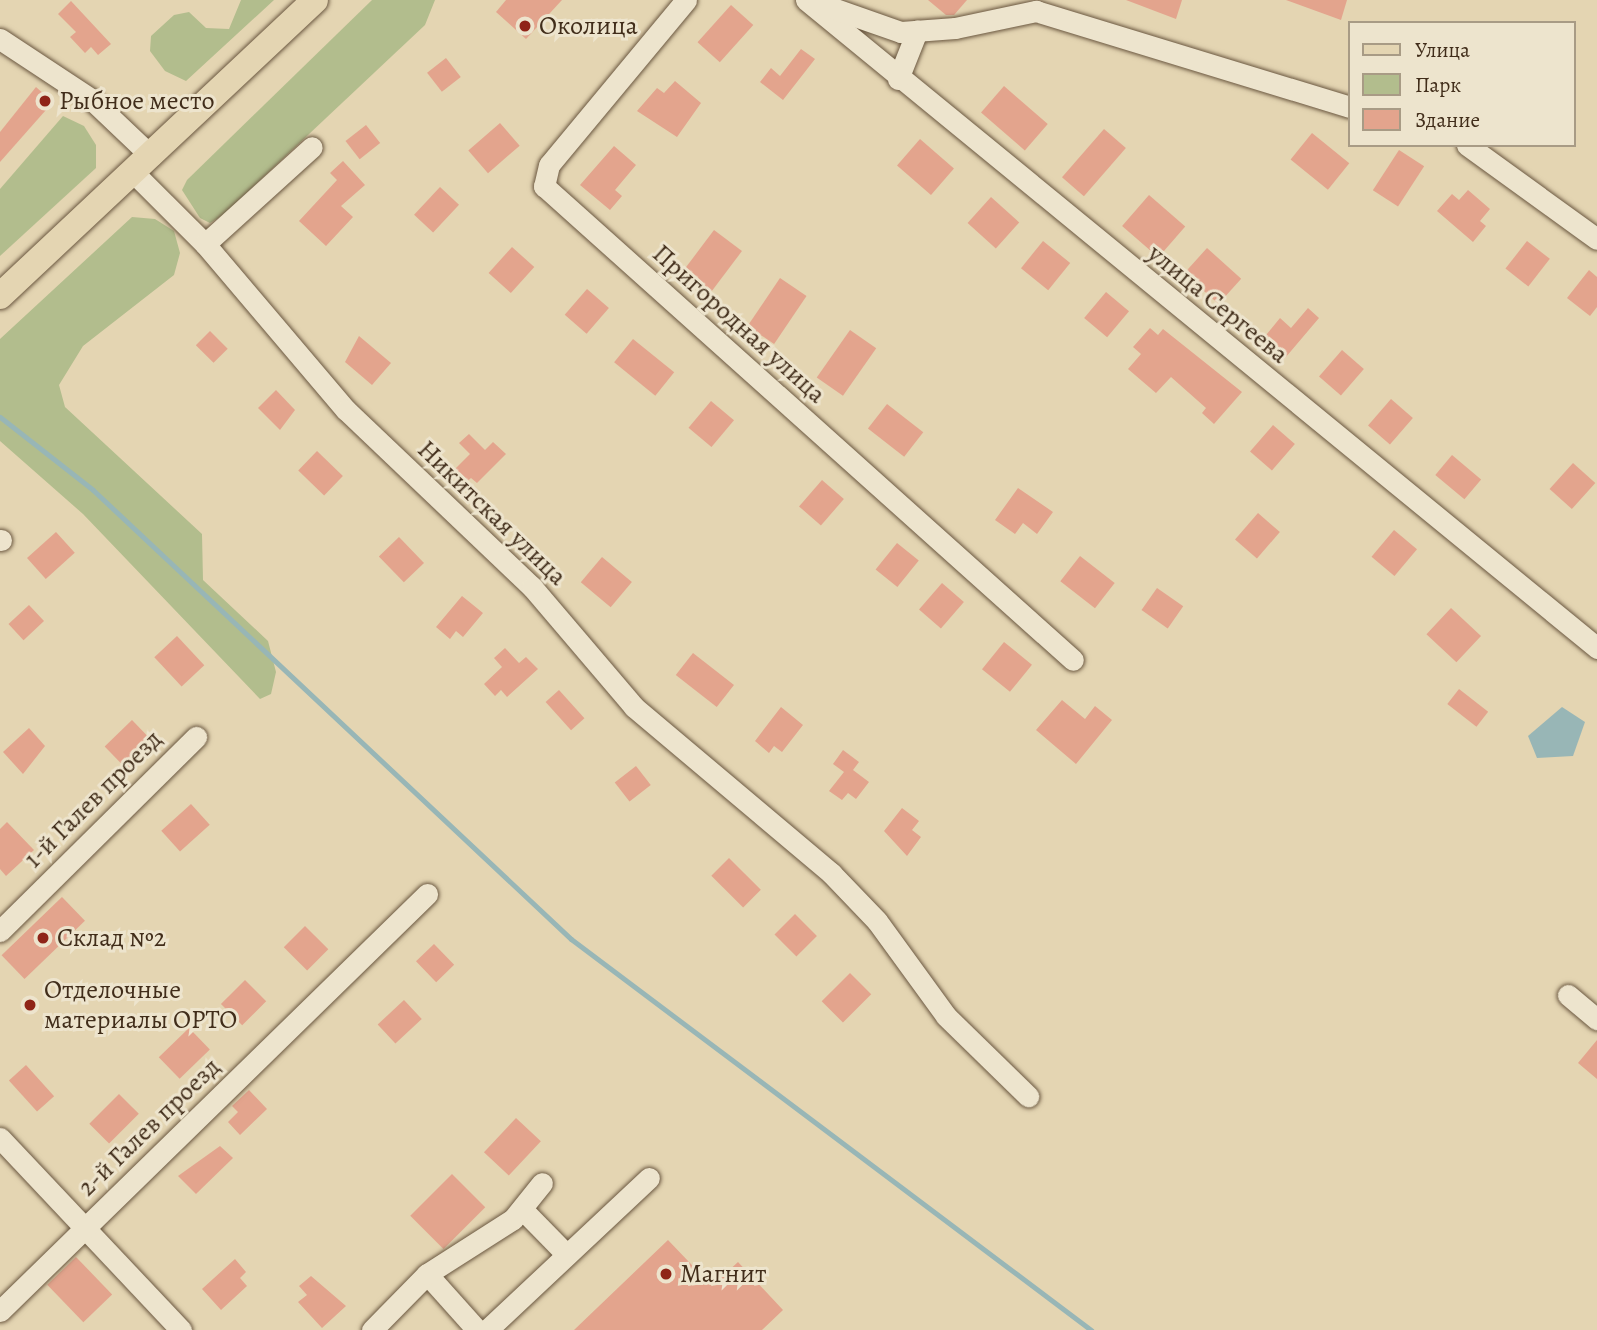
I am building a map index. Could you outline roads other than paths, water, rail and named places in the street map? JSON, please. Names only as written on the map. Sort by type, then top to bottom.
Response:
[{"type":"main road","points":[[0,296],[315,0]]},
{"type":"street","name":"Пригородная улица","points":[[686,0],[549,165],[544,186],[1073,660]]},
{"type":"street","points":[[808,0],[901,32],[987,21],[1036,11],[1348,106]]},
{"type":"street","name":"улица Сергеева","points":[[808,0],[898,79],[1597,648]]},
{"type":"street","points":[[987,21],[1023,0]]},
{"type":"street","points":[[898,79],[917,30]]},
{"type":"street","name":"Никитская улица","points":[[0,39],[91,99],[205,244],[346,410],[533,587],[634,707],[831,873],[877,921],[946,1016],[1028,1096]]},
{"type":"street","points":[[1470,147],[1597,239]]},
{"type":"street","points":[[205,244],[312,148]]},
{"type":"street","name":"1-й Галев проезд","points":[[0,931],[196,737]]},
{"type":"street","name":"2-й Галев проезд","points":[[0,1311],[427,894]]},
{"type":"street","points":[[1569,995],[1597,1019]]},
{"type":"street","points":[[0,1139],[181,1330]]},
{"type":"street","points":[[487,1330],[649,1178]]},
{"type":"street","points":[[372,1330],[427,1274],[522,1209],[542,1183]]},
{"type":"street","points":[[522,1209],[567,1255]]},
{"type":"street","points":[[427,1274],[477,1330]]},
{"type":"water","points":[[1562,707],[1585,722],[1573,756],[1537,758],[1528,736]]},
{"type":"waterway","points":[[0,417],[93,490],[571,939],[1091,1330]]},
{"type":"place","name":"Околица","points":[[525,26]]},
{"type":"place","name":"Рыбное место","points":[[45,101]]},
{"type":"place","name":"Склад №2","points":[[43,938]]},
{"type":"place","name":"Отделочные материалы ОРТО","points":[[30,1005]]},
{"type":"place","name":"Магнит","points":[[666,1274]]}]
